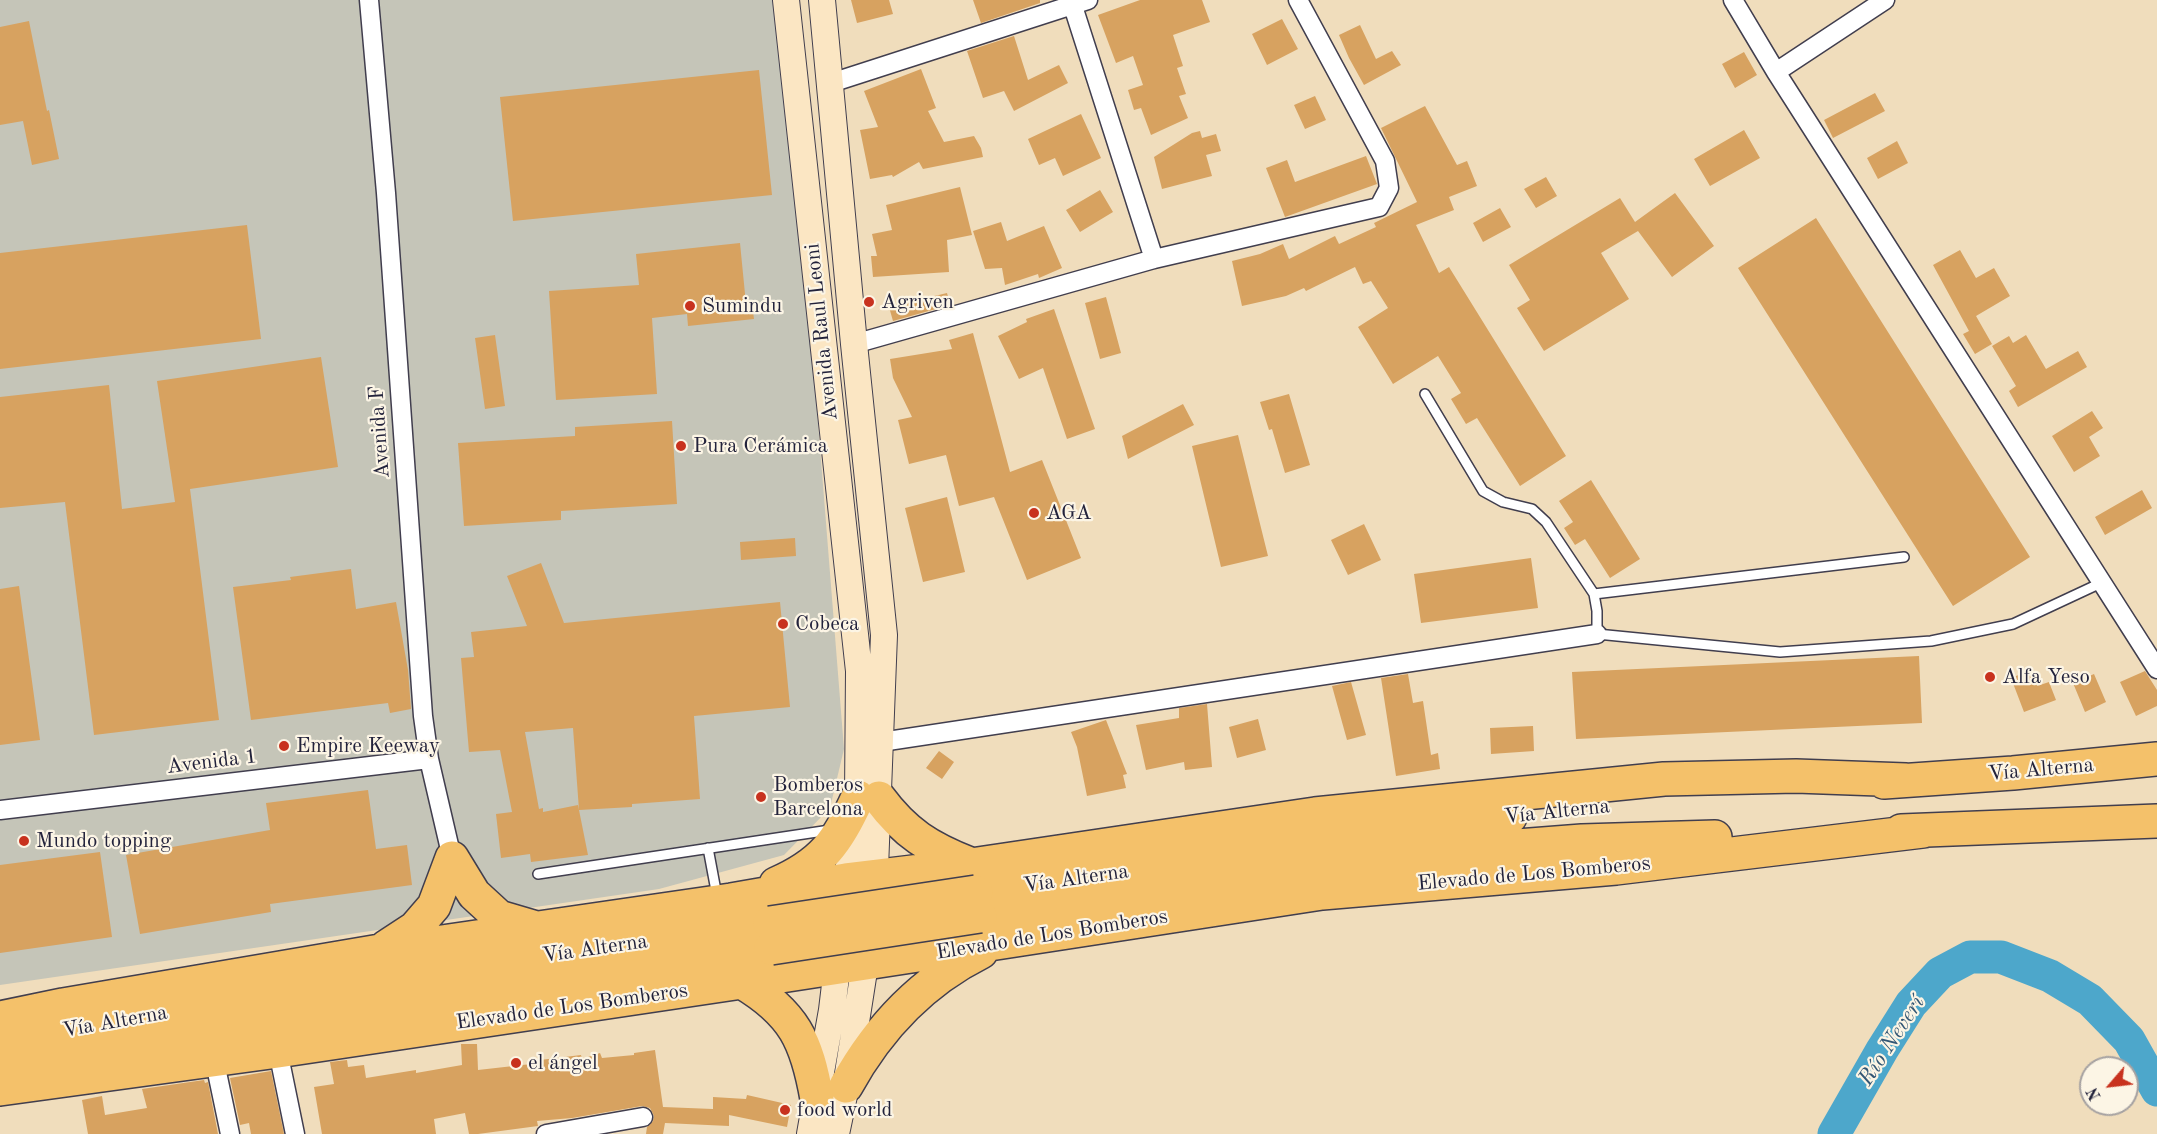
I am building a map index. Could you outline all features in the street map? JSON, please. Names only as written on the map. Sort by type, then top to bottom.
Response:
[{"type":"highway","name":"Vía Alterna","points":[[976,891],[1518,816],[2157,759]]},
{"type":"highway","points":[[725,901],[766,889],[796,875],[823,855],[869,798],[906,830],[940,852],[976,891]]},
{"type":"highway","points":[[1923,831],[2157,821]]},
{"type":"highway","name":"Elevado de Los Bomberos","points":[[771,936],[976,891],[1582,841],[1923,831]]},
{"type":"highway","name":"Elevado de Los Bomberos","points":[[0,1089],[278,1051],[1322,893],[1628,866],[1923,831]]},
{"type":"highway","points":[[452,858],[474,894],[499,917],[534,928]]},
{"type":"highway","points":[[380,951],[415,928],[434,906],[452,858]]},
{"type":"highway","name":"Elevado de Los Bomberos","points":[[0,1018],[63,1005],[380,951],[725,901],[861,878],[976,891]]},
{"type":"highway","name":"Vía Alterna","points":[[0,1041],[178,1011],[771,936]]},
{"type":"highway","name":"Vía Alterna","points":[[0,1067],[771,936]]},
{"type":"highway","points":[[742,982],[762,994],[780,1009],[794,1026],[808,1058],[832,1092],[911,1000],[960,963],[1002,942]]},
{"type":"main road","name":"Avenida Raul Leoni","points":[[786,0],[859,672],[869,798]]},
{"type":"main road","name":"Avenida Raul Leoni","points":[[822,0],[884,635],[880,742],[869,798],[851,966],[832,1092]]},
{"type":"main road","points":[[810,1134],[832,1092]]},
{"type":"main road","points":[[832,1092],[836,1134]]},
{"type":"street","name":"Avenida F","points":[[369,0],[387,205],[423,716],[429,759],[452,858]]},
{"type":"street","points":[[854,344],[1154,259],[1379,207],[1389,188],[1385,161],[1298,0]]},
{"type":"street","points":[[1733,0],[1776,72],[2157,669]]},
{"type":"street","points":[[1776,72],[1885,0]]},
{"type":"street","points":[[831,83],[1077,2],[1154,259]]},
{"type":"street","points":[[880,742],[1597,634]]},
{"type":"street","name":"Avenida 1","points":[[0,810],[429,759]]},
{"type":"street","points":[[278,1051],[295,1134]]},
{"type":"street","points":[[214,1058],[230,1134]]},
{"type":"street","points":[[546,1134],[643,1117]]},
{"type":"lane","points":[[1425,394],[1483,491],[1503,502],[1532,509],[1546,522],[1594,594],[1597,634],[1780,652],[1931,641],[2013,624],[2103,582]]},
{"type":"lane","points":[[1594,594],[1904,557]]},
{"type":"lane","points":[[538,874],[844,828]]},
{"type":"lane","points":[[708,848],[725,901]]},
{"type":"shaded area","points":[[0,0],[778,0],[798,171],[844,749],[830,808],[784,855],[659,889],[0,985]]},
{"type":"building","points":[[851,0],[889,0],[893,14],[857,23]]},
{"type":"building","points":[[973,0],[1040,0],[1040,3],[981,23]]},
{"type":"building","points":[[1140,0],[1202,0],[1210,22],[1173,35],[1183,66],[1177,68],[1186,94],[1179,96],[1188,118],[1151,135],[1141,108],[1134,110],[1128,90],[1143,85],[1133,56],[1116,63],[1098,15]]},
{"type":"building","points":[[1282,19],[1298,49],[1267,65],[1252,34]]},
{"type":"building","points":[[29,21],[59,159],[32,165],[23,121],[0,125],[0,27]]},
{"type":"building","points":[[1360,25],[1376,59],[1392,51],[1401,65],[1364,85],[1339,35]]},
{"type":"building","points":[[1014,36],[1028,80],[1059,65],[1068,83],[1014,111],[1004,91],[983,98],[967,51]]},
{"type":"building","points":[[1744,52],[1757,75],[1735,88],[1722,64]]},
{"type":"building","points":[[921,69],[936,108],[928,111],[944,142],[974,136],[983,157],[923,169],[919,162],[893,177],[892,175],[870,179],[860,130],[878,127],[864,91]]},
{"type":"building","points":[[759,70],[772,195],[513,221],[500,97]]},
{"type":"building","points":[[1875,93],[1885,111],[1833,138],[1824,120]]},
{"type":"building","points":[[1315,96],[1326,120],[1305,129],[1294,105]]},
{"type":"building","points":[[1425,106],[1457,165],[1467,161],[1477,186],[1449,197],[1454,210],[1416,225],[1439,273],[1449,267],[1566,456],[1520,486],[1477,418],[1466,424],[1451,399],[1461,393],[1438,356],[1393,384],[1358,327],[1388,308],[1371,281],[1363,284],[1355,267],[1306,291],[1304,288],[1286,296],[1242,306],[1232,261],[1260,254],[1283,244],[1289,259],[1335,236],[1339,244],[1376,227],[1374,223],[1417,202],[1381,128]]},
{"type":"building","points":[[1081,114],[1101,158],[1063,176],[1055,158],[1039,165],[1028,139]]},
{"type":"building","points":[[1744,130],[1760,158],[1710,186],[1694,159]]},
{"type":"building","points":[[1200,131],[1202,138],[1216,134],[1221,151],[1206,155],[1212,176],[1162,189],[1154,157],[1192,133]]},
{"type":"building","points":[[1897,141],[1908,163],[1878,179],[1867,158]]},
{"type":"building","points":[[1366,156],[1377,184],[1285,217],[1266,168],[1287,160],[1295,182]]},
{"type":"building","points":[[1546,177],[1557,196],[1536,208],[1524,189]]},
{"type":"building","points":[[960,187],[972,235],[947,240],[949,272],[873,277],[871,256],[877,256],[872,234],[892,230],[886,205]]},
{"type":"building","points":[[1100,190],[1113,212],[1080,232],[1066,210]]},
{"type":"building","points":[[1675,193],[1714,246],[1672,277],[1638,231],[1601,253],[1629,299],[1544,351],[1517,308],[1530,300],[1509,265],[1620,198],[1635,222]]},
{"type":"building","points":[[1500,208],[1511,227],[1483,242],[1473,223]]},
{"type":"building","points":[[1816,218],[2030,557],[1953,606],[1738,268]]},
{"type":"building","points":[[1001,222],[1007,241],[1044,226],[1062,268],[1039,278],[1038,274],[1005,285],[1002,268],[985,269],[973,231]]},
{"type":"building","points":[[247,225],[261,339],[0,369],[0,253]]},
{"type":"building","points":[[740,243],[746,304],[752,304],[754,319],[688,326],[687,314],[652,318],[657,394],[556,400],[549,291],[639,285],[636,254]]},
{"type":"building","points":[[1960,250],[1976,278],[1994,268],[2010,296],[1976,316],[1992,344],[1975,354],[1963,334],[1969,331],[1933,265]]},
{"type":"building","points":[[947,293],[950,305],[893,321],[889,307]]},
{"type":"building","points":[[1106,297],[1121,353],[1100,359],[1085,303]]},
{"type":"building","points":[[1054,309],[1095,429],[1067,439],[1043,368],[1019,379],[998,336],[1027,322],[1026,319]]},
{"type":"building","points":[[973,333],[1010,472],[1042,460],[1081,558],[1027,580],[994,497],[959,506],[946,455],[909,464],[898,420],[912,417],[893,378],[890,359],[952,349],[949,340]]},
{"type":"building","points":[[495,335],[505,406],[485,409],[475,338]]},
{"type":"building","points":[[2026,335],[2046,369],[2078,351],[2087,367],[2018,407],[2009,391],[2016,386],[1992,346],[2009,336],[2013,343]]},
{"type":"building","points":[[321,357],[338,467],[190,489],[219,720],[94,735],[65,502],[0,508],[0,397],[109,385],[122,509],[175,502],[157,381]]},
{"type":"building","points":[[1289,394],[1310,465],[1285,473],[1272,429],[1269,430],[1260,402]]},
{"type":"building","points":[[1183,404],[1194,425],[1128,459],[1122,436]]},
{"type":"building","points":[[2092,411],[2103,428],[2089,437],[2100,456],[2074,472],[2052,436]]},
{"type":"building","points":[[672,421],[677,504],[561,511],[561,520],[464,526],[458,443],[575,436],[575,427]]},
{"type":"building","points":[[1238,435],[1268,556],[1221,567],[1192,446]]},
{"type":"building","points":[[1591,480],[1640,559],[1610,578],[1585,539],[1575,545],[1564,528],[1573,522],[1559,501]]},
{"type":"building","points":[[2142,490],[2152,508],[2105,535],[2095,517]]},
{"type":"building","points":[[947,497],[965,572],[923,582],[905,508]]},
{"type":"building","points":[[1364,524],[1381,560],[1348,575],[1331,540]]},
{"type":"building","points":[[795,538],[796,556],[741,560],[740,542]]},
{"type":"building","points":[[1531,558],[1538,608],[1421,623],[1414,574]]},
{"type":"building","points":[[541,563],[564,623],[780,602],[790,707],[694,716],[700,799],[632,804],[632,807],[579,810],[588,855],[531,862],[530,854],[501,858],[496,814],[512,812],[500,750],[469,752],[461,658],[474,657],[471,632],[527,626],[507,576]],"holes":[[[573,728],[579,810],[578,805],[543,812],[543,808],[539,809],[525,732]]]},
{"type":"building","points":[[351,569],[356,609],[396,602],[408,670],[411,709],[390,713],[388,703],[251,720],[233,587],[291,580],[290,577]]},
{"type":"building","points":[[19,586],[40,740],[0,745],[0,589]]},
{"type":"building","points":[[1919,656],[1922,723],[1576,739],[1572,672]]},
{"type":"building","points":[[2031,670],[2037,686],[2049,682],[2056,700],[2024,712],[2011,678]]},
{"type":"building","points":[[2145,671],[2157,690],[2157,706],[2136,716],[2120,682]]},
{"type":"building","points":[[1408,674],[1413,703],[1423,701],[1431,755],[1438,753],[1440,769],[1396,776],[1381,678]]},
{"type":"building","points":[[2094,674],[2106,702],[2085,712],[2073,683]]},
{"type":"building","points":[[1351,682],[1366,735],[1347,740],[1332,686]]},
{"type":"building","points":[[1207,704],[1212,767],[1185,770],[1184,762],[1146,770],[1136,725],[1179,718],[1179,708]]},
{"type":"building","points":[[1258,719],[1266,750],[1237,758],[1229,727]]},
{"type":"building","points":[[1106,720],[1127,774],[1123,775],[1126,788],[1087,796],[1077,747],[1071,732]]},
{"type":"building","points":[[1533,726],[1534,751],[1491,754],[1490,728]]},
{"type":"building","points":[[939,751],[954,762],[942,779],[926,768]]},
{"type":"building","points":[[368,790],[376,849],[407,845],[412,885],[270,904],[271,912],[140,934],[126,855],[270,830],[266,803]]},
{"type":"building","points":[[100,852],[112,937],[0,953],[0,865]]},
{"type":"building","points":[[461,1044],[477,1044],[478,1070],[540,1063],[540,1060],[581,1055],[582,1059],[600,1053],[602,1058],[634,1055],[634,1053],[655,1050],[663,1107],[713,1109],[713,1097],[746,1099],[747,1095],[791,1105],[787,1127],[729,1115],[729,1126],[665,1123],[663,1134],[646,1134],[647,1127],[653,1121],[654,1116],[650,1108],[642,1106],[572,1118],[537,1121],[538,1126],[478,1134],[469,1134],[465,1113],[434,1119],[436,1134],[322,1134],[314,1087],[334,1084],[330,1062],[347,1060],[348,1067],[364,1065],[366,1078],[416,1070],[416,1073],[462,1065]]},
{"type":"building","points":[[271,1071],[284,1134],[251,1134],[249,1123],[240,1125],[230,1078]]},
{"type":"building","points":[[204,1080],[205,1083],[208,1082],[218,1134],[88,1134],[82,1100],[102,1096],[105,1115],[147,1108],[142,1089]]},
{"type":"waterway","name":"Río Neverí","points":[[1834,1134],[1911,1004],[1940,973],[1970,957],[2001,957],[2050,976],[2090,1000],[2129,1040],[2157,1090]]},
{"type":"place","name":"Agriven","points":[[869,302]]},
{"type":"place","name":"Sumindu","points":[[690,306]]},
{"type":"place","name":"Pura Cerámica","points":[[681,446]]},
{"type":"place","name":"AGA","points":[[1034,513]]},
{"type":"place","name":"Cobeca","points":[[783,624]]},
{"type":"place","name":"Alfa Yeso","points":[[1990,677]]},
{"type":"place","name":"Empire Keeway","points":[[284,746]]},
{"type":"place","name":"Bomberos Barcelona","points":[[761,797]]},
{"type":"place","name":"Mundo topping","points":[[24,841]]},
{"type":"place","name":"el ángel","points":[[516,1063]]},
{"type":"place","name":"food world","points":[[785,1110]]}]
